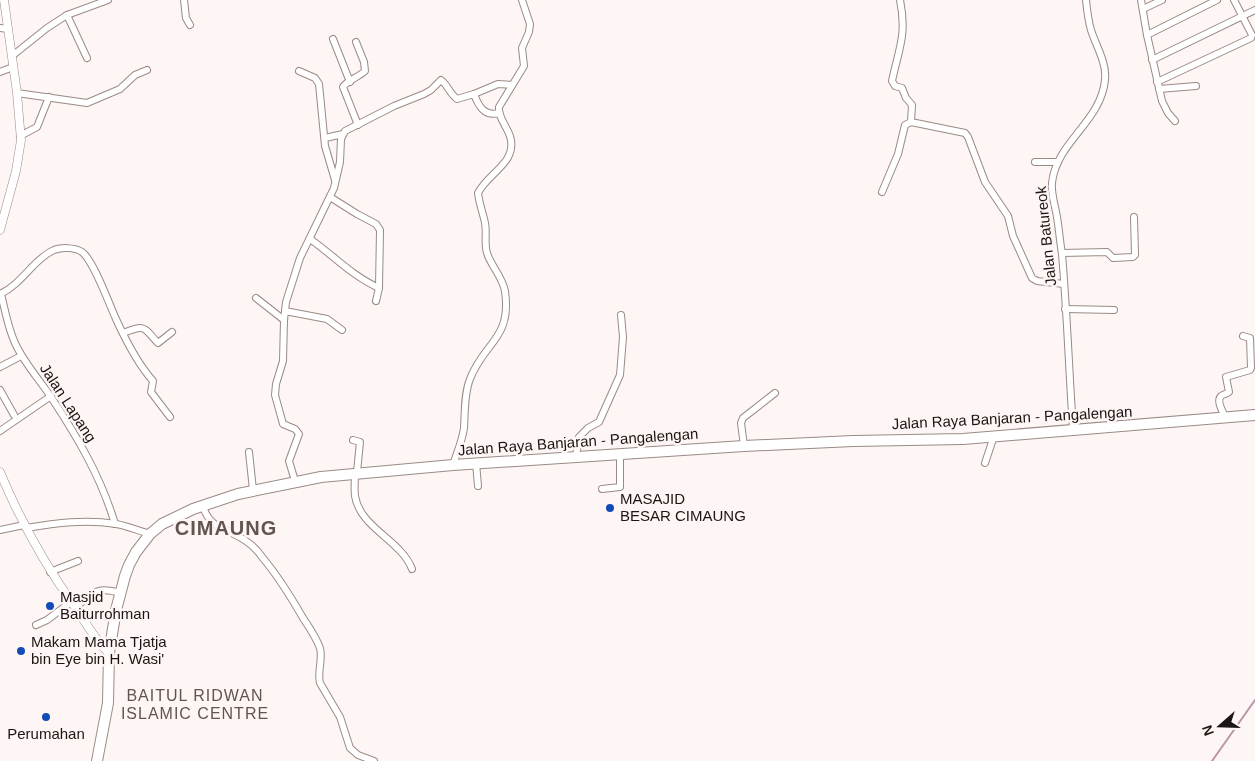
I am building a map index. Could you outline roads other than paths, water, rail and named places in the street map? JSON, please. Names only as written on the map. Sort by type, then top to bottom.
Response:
[{"type":"main road","name":"Jalan Raya Banjaran - Pangalengan","points":[[97,761],[108,703],[110,653],[120,593],[129,565],[136,552],[150,534],[169,520],[251,490],[356,472],[514,460],[744,446],[853,441],[963,439],[1073,429],[1146,425],[1255,414]]},
{"type":"street","points":[[0,230],[16,171],[20,148],[17,93],[12,56],[4,28],[4,0]]},
{"type":"street","points":[[12,56],[47,28],[67,15],[108,0]]},
{"type":"street","points":[[184,0],[186,18],[190,25]]},
{"type":"street","points":[[453,465],[461,445],[466,391],[469,380],[477,365],[500,334],[505,316],[502,281],[487,254],[485,222],[478,196],[480,190],[508,158],[511,140],[498,113],[499,107],[524,66],[522,48],[529,32],[530,24],[522,0]]},
{"type":"street","points":[[900,0],[904,29],[892,81],[895,86],[902,88],[906,98],[912,105],[911,122]]},
{"type":"street","name":"Jalan Batureok","points":[[1073,429],[1062,253],[1052,194],[1054,172],[1060,157],[1094,113],[1103,97],[1106,78],[1105,70],[1087,16],[1086,0]]},
{"type":"street","points":[[1141,0],[1158,85],[1165,108],[1175,121]]},
{"type":"street","points":[[1143,9],[1162,0]]},
{"type":"street","points":[[1147,35],[1217,0]]},
{"type":"street","points":[[1158,85],[1251,38],[1252,35],[1234,0]]},
{"type":"street","points":[[1152,60],[1255,10]]},
{"type":"street","points":[[67,15],[87,58]]},
{"type":"street","points":[[333,39],[350,82]]},
{"type":"street","points":[[356,42],[366,69],[360,76],[344,85],[343,90],[358,125]]},
{"type":"street","points":[[0,72],[13,67]]},
{"type":"street","points":[[17,93],[79,102],[92,102],[120,89],[135,76],[147,70]]},
{"type":"street","points":[[299,71],[318,81],[325,138],[336,181]]},
{"type":"street","points":[[325,138],[343,134],[345,131],[394,106],[431,90],[440,81],[444,82],[451,94],[457,99],[500,84],[512,85]]},
{"type":"street","points":[[1158,85],[1196,86]]},
{"type":"street","points":[[474,94],[483,110],[490,114],[498,113]]},
{"type":"street","points":[[20,136],[37,127],[49,97]]},
{"type":"street","points":[[882,192],[898,154],[905,125],[911,122],[965,133],[985,182],[1008,216],[1013,236],[1032,278],[1038,281],[1064,284]]},
{"type":"street","points":[[295,481],[289,461],[299,434],[295,429],[284,424],[275,395],[276,384],[283,361],[285,311],[292,280],[300,258],[336,181],[343,134]]},
{"type":"street","points":[[1035,162],[1058,162]]},
{"type":"street","points":[[330,197],[376,224],[380,230],[379,288],[376,301]]},
{"type":"street","points":[[1062,253],[1108,252],[1113,258],[1133,257],[1135,255],[1134,218]]},
{"type":"street","points":[[310,239],[366,282],[379,288]]},
{"type":"street","points":[[1,294],[18,282],[52,250],[76,249],[89,262],[136,359],[153,381],[150,388],[153,397],[170,417]]},
{"type":"street","name":"Jalan Lapang","points":[[1,294],[14,340],[21,356],[50,396],[93,465],[107,498],[115,524]]},
{"type":"street","points":[[256,298],[284,320]]},
{"type":"street","points":[[1065,309],[1114,310]]},
{"type":"street","points":[[285,311],[327,319],[342,330]]},
{"type":"street","points":[[576,456],[579,437],[588,428],[599,422],[620,375],[623,337],[621,315]]},
{"type":"street","points":[[123,333],[144,328],[149,331],[158,343],[172,332]]},
{"type":"street","points":[[1225,417],[1220,406],[1220,399],[1221,396],[1229,392],[1226,376],[1247,371],[1251,368],[1250,338],[1244,336]]},
{"type":"street","points":[[0,367],[21,356]]},
{"type":"street","points":[[0,390],[14,415]]},
{"type":"street","points":[[744,446],[742,418],[775,393]]},
{"type":"street","points":[[0,430],[50,396]]},
{"type":"street","points":[[985,463],[994,436]]},
{"type":"street","points":[[353,440],[360,442],[355,496],[366,519],[409,560],[412,568]]},
{"type":"street","points":[[249,452],[251,490]]},
{"type":"street","points":[[602,489],[620,487],[620,454]]},
{"type":"street","points":[[476,463],[478,486]]},
{"type":"street","points":[[0,472],[25,527],[50,572],[96,640],[110,653]]},
{"type":"street","points":[[203,506],[208,519],[213,524],[246,541],[256,550],[285,588],[319,647],[320,683],[340,717],[350,748],[374,761]]},
{"type":"street","points":[[0,530],[68,522],[115,524],[150,534]]},
{"type":"street","points":[[50,572],[78,561]]},
{"type":"street","points":[[36,625],[95,592],[106,589],[120,593]]},
{"type":"waterway","points":[[1212,761],[1255,700]]},
{"type":"place","name":"MASAJID BESAR CIMAUNG","points":[[610,508]]},
{"type":"place","name":"Masjid Baiturrohman","points":[[50,606]]},
{"type":"place","name":"Makam Mama Tjatja bin Eye bin H. Wasi'","points":[[21,651]]},
{"type":"place","name":"Perumahan","points":[[46,717]]},
{"type":"district","name":"CIMAUNG","points":[[226,528]]},
{"type":"district","name":"BAITUL RIDWAN ISLAMIC CENTRE","points":[[195,704]]}]
